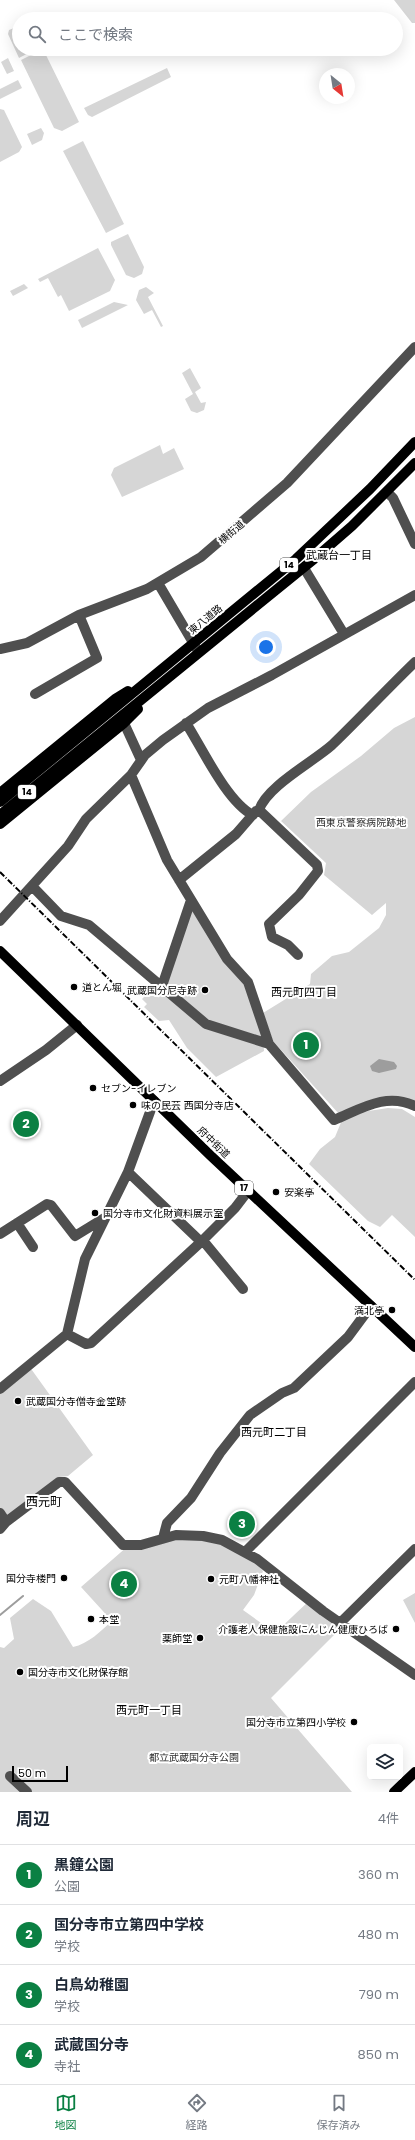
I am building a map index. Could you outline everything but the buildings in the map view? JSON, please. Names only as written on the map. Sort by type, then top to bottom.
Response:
[{"type":"main road","name":"東八道路","points":[[0,802],[194,644],[314,542],[396,463],[415,442]]},
{"type":"main road","points":[[396,463],[394,470],[399,472],[415,455]]},
{"type":"main road","name":"14","points":[[0,815],[304,568],[373,506],[415,462]]},
{"type":"main road","points":[[314,542],[345,520],[370,497],[374,499],[373,506]]},
{"type":"main road","name":"14","points":[[0,793],[115,699],[153,677]]},
{"type":"main road","name":"14","points":[[0,824],[124,723],[153,691]]},
{"type":"main road","name":"府中街道","points":[[0,951],[154,1101],[415,1347]]},
{"type":"main road","points":[[394,1792],[415,1772]]},
{"type":"street","name":"横街道","points":[[0,649],[27,643],[79,615],[158,584],[201,557],[276,494],[415,347]]},
{"type":"street","points":[[387,492],[393,498],[415,544]]},
{"type":"street","points":[[304,568],[344,634]]},
{"type":"street","points":[[158,584],[200,654]]},
{"type":"street","points":[[0,921],[68,846],[86,819],[132,775],[141,760],[186,723],[208,708],[272,675],[415,595]]},
{"type":"street","points":[[35,694],[97,658],[79,615]]},
{"type":"street","points":[[179,880],[236,834],[276,788],[331,745],[415,662]]},
{"type":"street","points":[[124,723],[141,760]]},
{"type":"street","points":[[186,723],[223,784],[244,811],[256,812],[317,865],[318,870],[299,895],[269,924],[272,937],[288,945],[298,955]]},
{"type":"street","points":[[132,775],[167,860],[227,959],[248,982],[269,1044],[334,1120],[379,1101],[396,1100],[415,1106]]},
{"type":"street","points":[[32,886],[61,916],[89,925],[206,1024],[269,1044]]},
{"type":"street","points":[[162,986],[173,948],[191,900]]},
{"type":"street","points":[[0,1082],[46,1050],[77,1025]]},
{"type":"street","points":[[0,1389],[67,1334],[85,1259],[128,1172],[154,1101]]},
{"type":"street","points":[[128,1172],[202,1241],[242,1289]]},
{"type":"street","points":[[67,1334],[86,1344],[91,1343],[202,1241],[235,1208],[248,1190]]},
{"type":"street","points":[[0,1234],[47,1204],[51,1204],[75,1236],[106,1216]]},
{"type":"street","points":[[17,1223],[33,1247]]},
{"type":"street","points":[[163,1538],[167,1523],[191,1498],[220,1453],[250,1416],[282,1393],[294,1388],[348,1337],[371,1306]]},
{"type":"street","points":[[246,1551],[415,1382]]},
{"type":"street","points":[[0,1513],[3,1525],[59,1482],[65,1482],[123,1545],[141,1545],[163,1538],[188,1534],[222,1540],[246,1551],[340,1623],[413,1671]]},
{"type":"street","points":[[340,1623],[415,1549]]},
{"type":"street","points":[[10,1776],[27,1792]]},
{"type":"green space","points":[[394,0],[415,0],[415,23],[412,23]]},
{"type":"green space","points":[[12,29],[12,43],[8,34],[9,30]]},
{"type":"green space","points":[[29,56],[46,56],[79,122],[62,131],[54,128],[21,60]]},
{"type":"green space","points":[[8,58],[14,71],[7,74],[1,62]]},
{"type":"green space","points":[[167,68],[171,77],[92,117],[88,115],[84,108]]},
{"type":"green space","points":[[18,80],[22,88],[0,99],[0,89]]},
{"type":"green space","points":[[0,109],[4,110],[22,147],[19,152],[0,162]]},
{"type":"green space","points":[[41,128],[44,133],[42,140],[32,145],[27,134]]},
{"type":"green space","points":[[83,141],[124,224],[106,233],[63,151]]},
{"type":"green space","points":[[128,234],[144,267],[142,274],[134,278],[126,275],[111,245],[111,242]]},
{"type":"green space","points":[[98,248],[115,280],[110,291],[69,311],[61,295],[58,297],[48,278],[40,282],[38,279]]},
{"type":"green space","points":[[24,284],[28,288],[13,296],[10,291]]},
{"type":"green space","points":[[146,287],[154,293],[148,297],[163,326],[161,327],[152,310],[144,314],[136,300],[139,290]]},
{"type":"green space","points":[[114,302],[128,305],[82,328],[78,320]]},
{"type":"green space","points":[[190,368],[201,388],[195,392],[201,403],[206,402],[204,410],[197,413],[191,411],[185,399],[193,394],[182,373]]},
{"type":"green space","points":[[160,445],[163,454],[174,448],[184,469],[122,497],[111,475],[114,468]]},
{"type":"green space","name":"西東京警察病院跡地","points":[[415,717],[415,1102],[392,1098],[376,1099],[339,1114],[273,1041],[263,1013],[310,984],[311,974],[332,956],[349,952],[379,928],[386,915],[386,903],[372,915],[324,875],[326,863],[281,821],[311,792],[361,756],[394,728]]},
{"type":"green space","points":[[195,911],[240,976],[249,994],[262,1031],[264,1051],[216,1077],[187,1048],[169,1020],[159,1021],[144,1007],[147,1004],[142,999],[156,985],[163,990],[189,913]]},
{"type":"green space","points":[[388,1108],[402,1109],[415,1117],[415,1237],[392,1215],[380,1227],[368,1221],[309,1164],[320,1149],[335,1137],[342,1120],[362,1112]]},
{"type":"green space","points":[[29,1366],[93,1455],[68,1476],[60,1477],[16,1514],[7,1518],[0,1509],[0,1389]]},
{"type":"green space","name":"都立武蔵国分寺公園","points":[[188,1534],[246,1551],[263,1571],[254,1595],[243,1610],[275,1633],[310,1600],[344,1625],[271,1698],[352,1792],[0,1792],[0,1647],[4,1648],[14,1639],[10,1618],[33,1599],[51,1611],[73,1647],[84,1643],[94,1637],[112,1621],[81,1587],[128,1546]]},
{"type":"green space","points":[[415,1593],[415,1623],[403,1600]]},
{"type":"shaded area","points":[[379,1059],[394,1062],[397,1066],[396,1069],[379,1073],[372,1071],[370,1066]]},
{"type":"waterway","points":[[0,1615],[23,1596]]},
{"type":"railway","points":[[0,872],[415,1280]]},
{"type":"place","name":"道とん堀","points":[[74,987]]},
{"type":"place","name":"武蔵国分尼寺跡","points":[[205,990]]},
{"type":"place","name":"黒鐘公園","points":[[306,1045]]},
{"type":"place","name":"セブン-イレブン","points":[[93,1088]]},
{"type":"place","name":"味の民芸 西国分寺店","points":[[133,1105]]},
{"type":"place","name":"国分寺市立第四中学校","points":[[26,1124]]},
{"type":"place","name":"安楽亭","points":[[276,1192]]},
{"type":"place","name":"国分寺市文化財資料展示室","points":[[95,1213]]},
{"type":"place","name":"満北亭","points":[[392,1310]]},
{"type":"place","name":"武蔵国分寺僧寺金堂跡","points":[[18,1401]]},
{"type":"place","name":"白鳥幼稚園","points":[[242,1524]]},
{"type":"place","name":"国分寺楼門","points":[[64,1578]]},
{"type":"place","name":"元町八幡神社","points":[[211,1579]]},
{"type":"place","name":"武蔵国分寺","points":[[124,1584]]},
{"type":"place","name":"本堂","points":[[91,1619]]},
{"type":"place","name":"介護老人保健施設にんじん健康ひろば","points":[[396,1629]]},
{"type":"place","name":"薬師堂","points":[[200,1638]]},
{"type":"place","name":"国分寺市文化財保存館","points":[[20,1672]]},
{"type":"place","name":"国分寺市立第四小学校","points":[[354,1722]]},
{"type":"district","name":"武蔵台一丁目","points":[[339,555]]},
{"type":"district","name":"西元町四丁目","points":[[304,992]]},
{"type":"district","name":"西元町二丁目","points":[[274,1432]]},
{"type":"district","name":"西元町","points":[[44,1502]]},
{"type":"district","name":"西元町一丁目","points":[[149,1710]]}]
